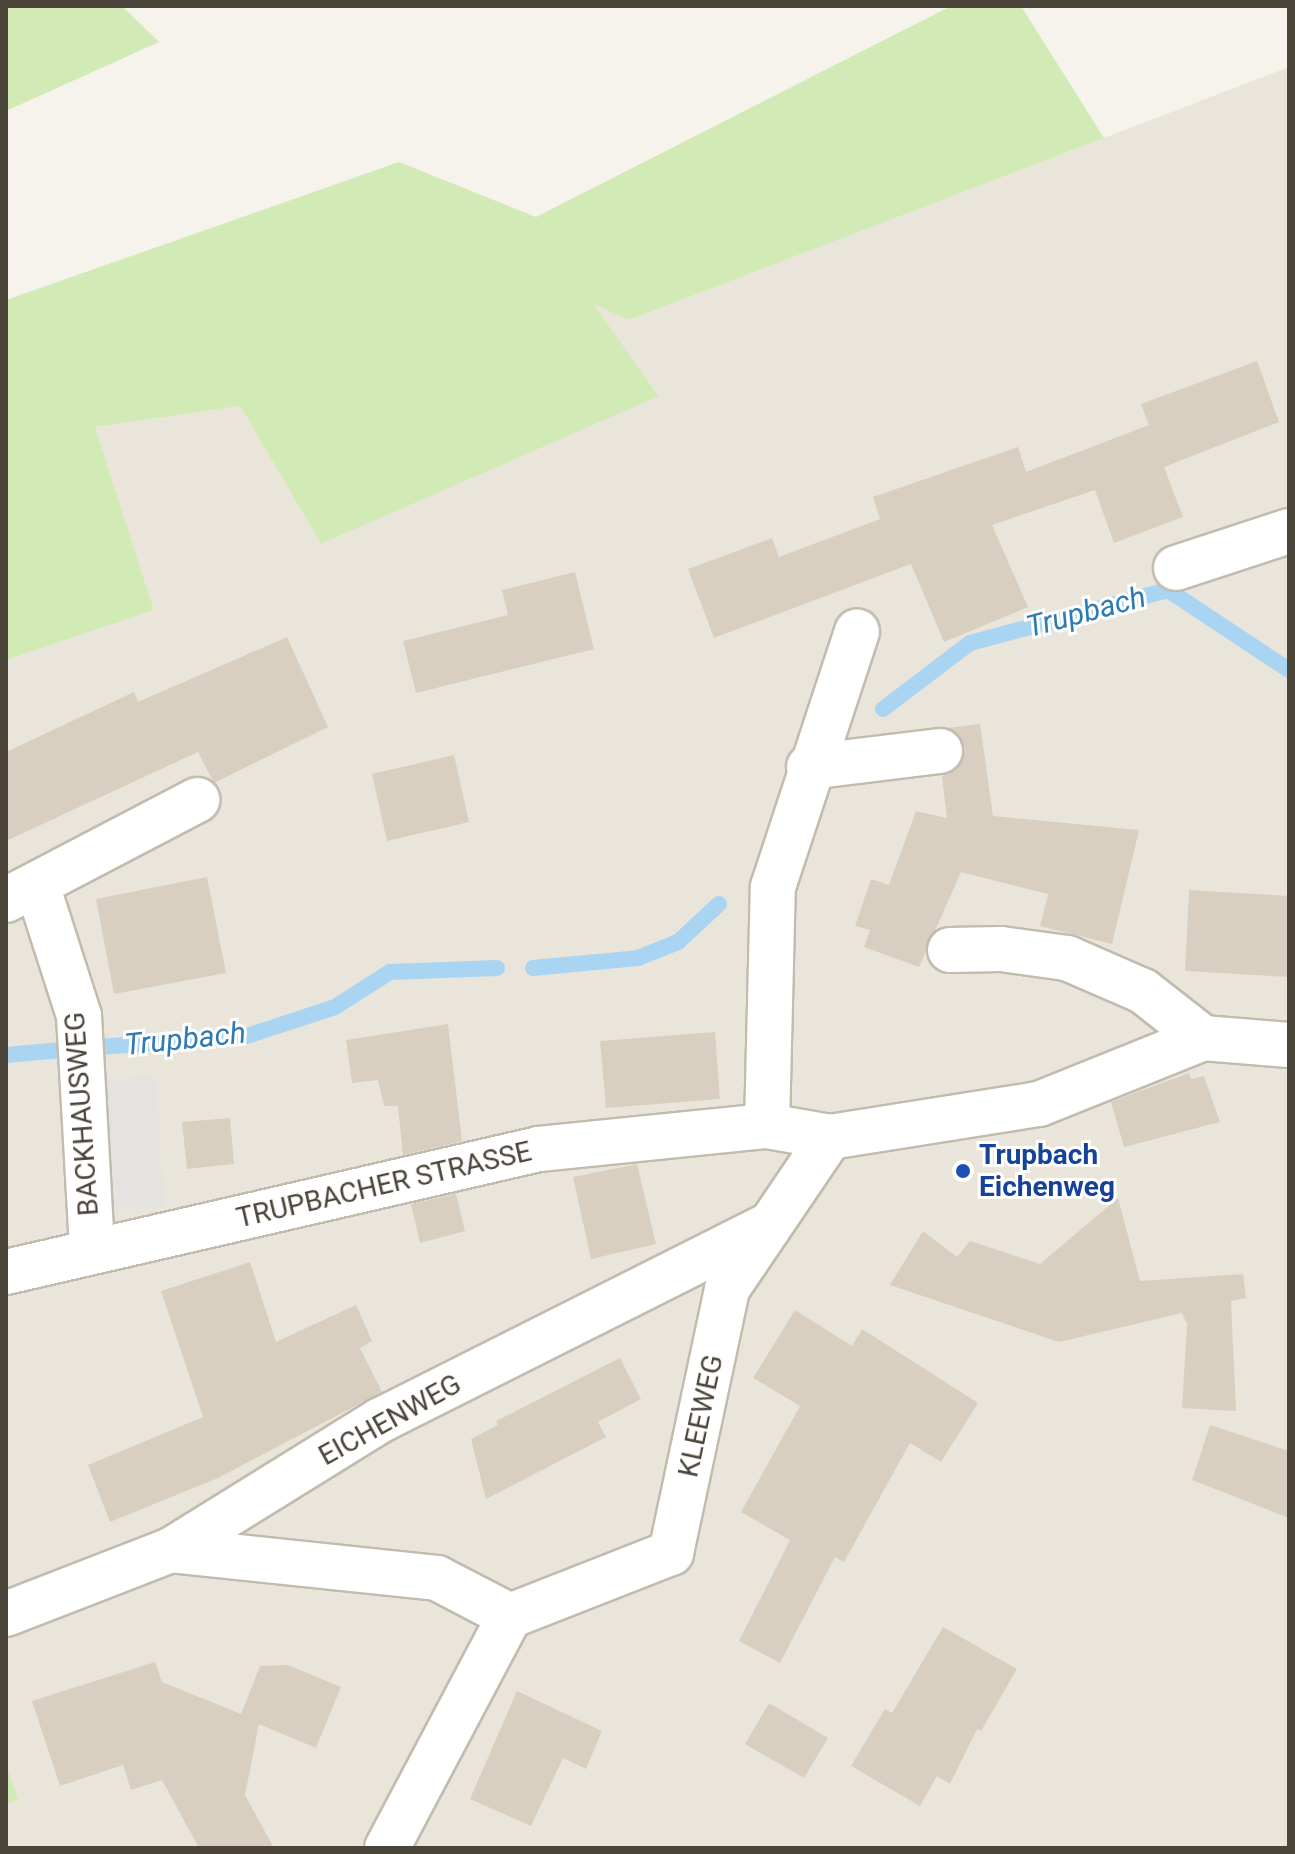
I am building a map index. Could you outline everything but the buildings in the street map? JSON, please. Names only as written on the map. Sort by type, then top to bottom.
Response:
[{"type":"street","points":[[1176,568],[1289,531]]},
{"type":"street","points":[[767,1126],[773,887],[809,767],[857,631]]},
{"type":"street","points":[[809,767],[940,751]]},
{"type":"street","name":"BACKHAUSWEG","points":[[92,1252],[79,1016],[22,892],[197,800]]},
{"type":"street","points":[[950,950],[1001,949],[1067,958],[1143,991],[1203,1038]]},
{"type":"street","name":"TRUPBACHER STRASSE","points":[[6,1272],[539,1149],[767,1126],[830,1137],[1039,1104],[1203,1038],[1289,1045]]},
{"type":"street","name":"KLEEWEG","points":[[510,1616],[671,1553],[727,1289],[830,1137]]},
{"type":"street","name":"EICHENWEG","points":[[6,1614],[171,1550],[381,1420],[774,1222]]},
{"type":"street","points":[[171,1550],[437,1578],[510,1616],[387,1848]]},
{"type":"shaded area","points":[[1289,67],[1289,1848],[6,1848],[6,1805],[18,1800],[6,1762],[6,660],[154,610],[95,427],[240,406],[321,544],[659,395],[591,303],[629,320]]},
{"type":"shaded area","points":[[156,1077],[164,1207],[90,1212],[82,1080]]},
{"type":"green space","points":[[6,6],[122,6],[159,42],[6,111]]},
{"type":"green space","points":[[951,6],[1021,6],[1104,138],[629,320],[593,304],[659,396],[321,544],[240,406],[95,427],[154,610],[6,660],[6,300],[399,162],[536,217]]},
{"type":"green space","points":[[6,1762],[18,1800],[6,1805]]},
{"type":"waterway","name":"Trupbach","points":[[883,709],[970,643],[1168,590],[1289,670]]},
{"type":"waterway","name":"Trupbach","points":[[533,968],[638,958],[678,942],[719,904]]},
{"type":"waterway","name":"Trupbach","points":[[99,1047],[247,1036],[335,1007],[390,972],[497,968]]},
{"type":"waterway","name":"Trupbach","points":[[6,1055],[62,1050]]},
{"type":"place","name":"Trupbach Eichenweg","points":[[963,1171]]}]
